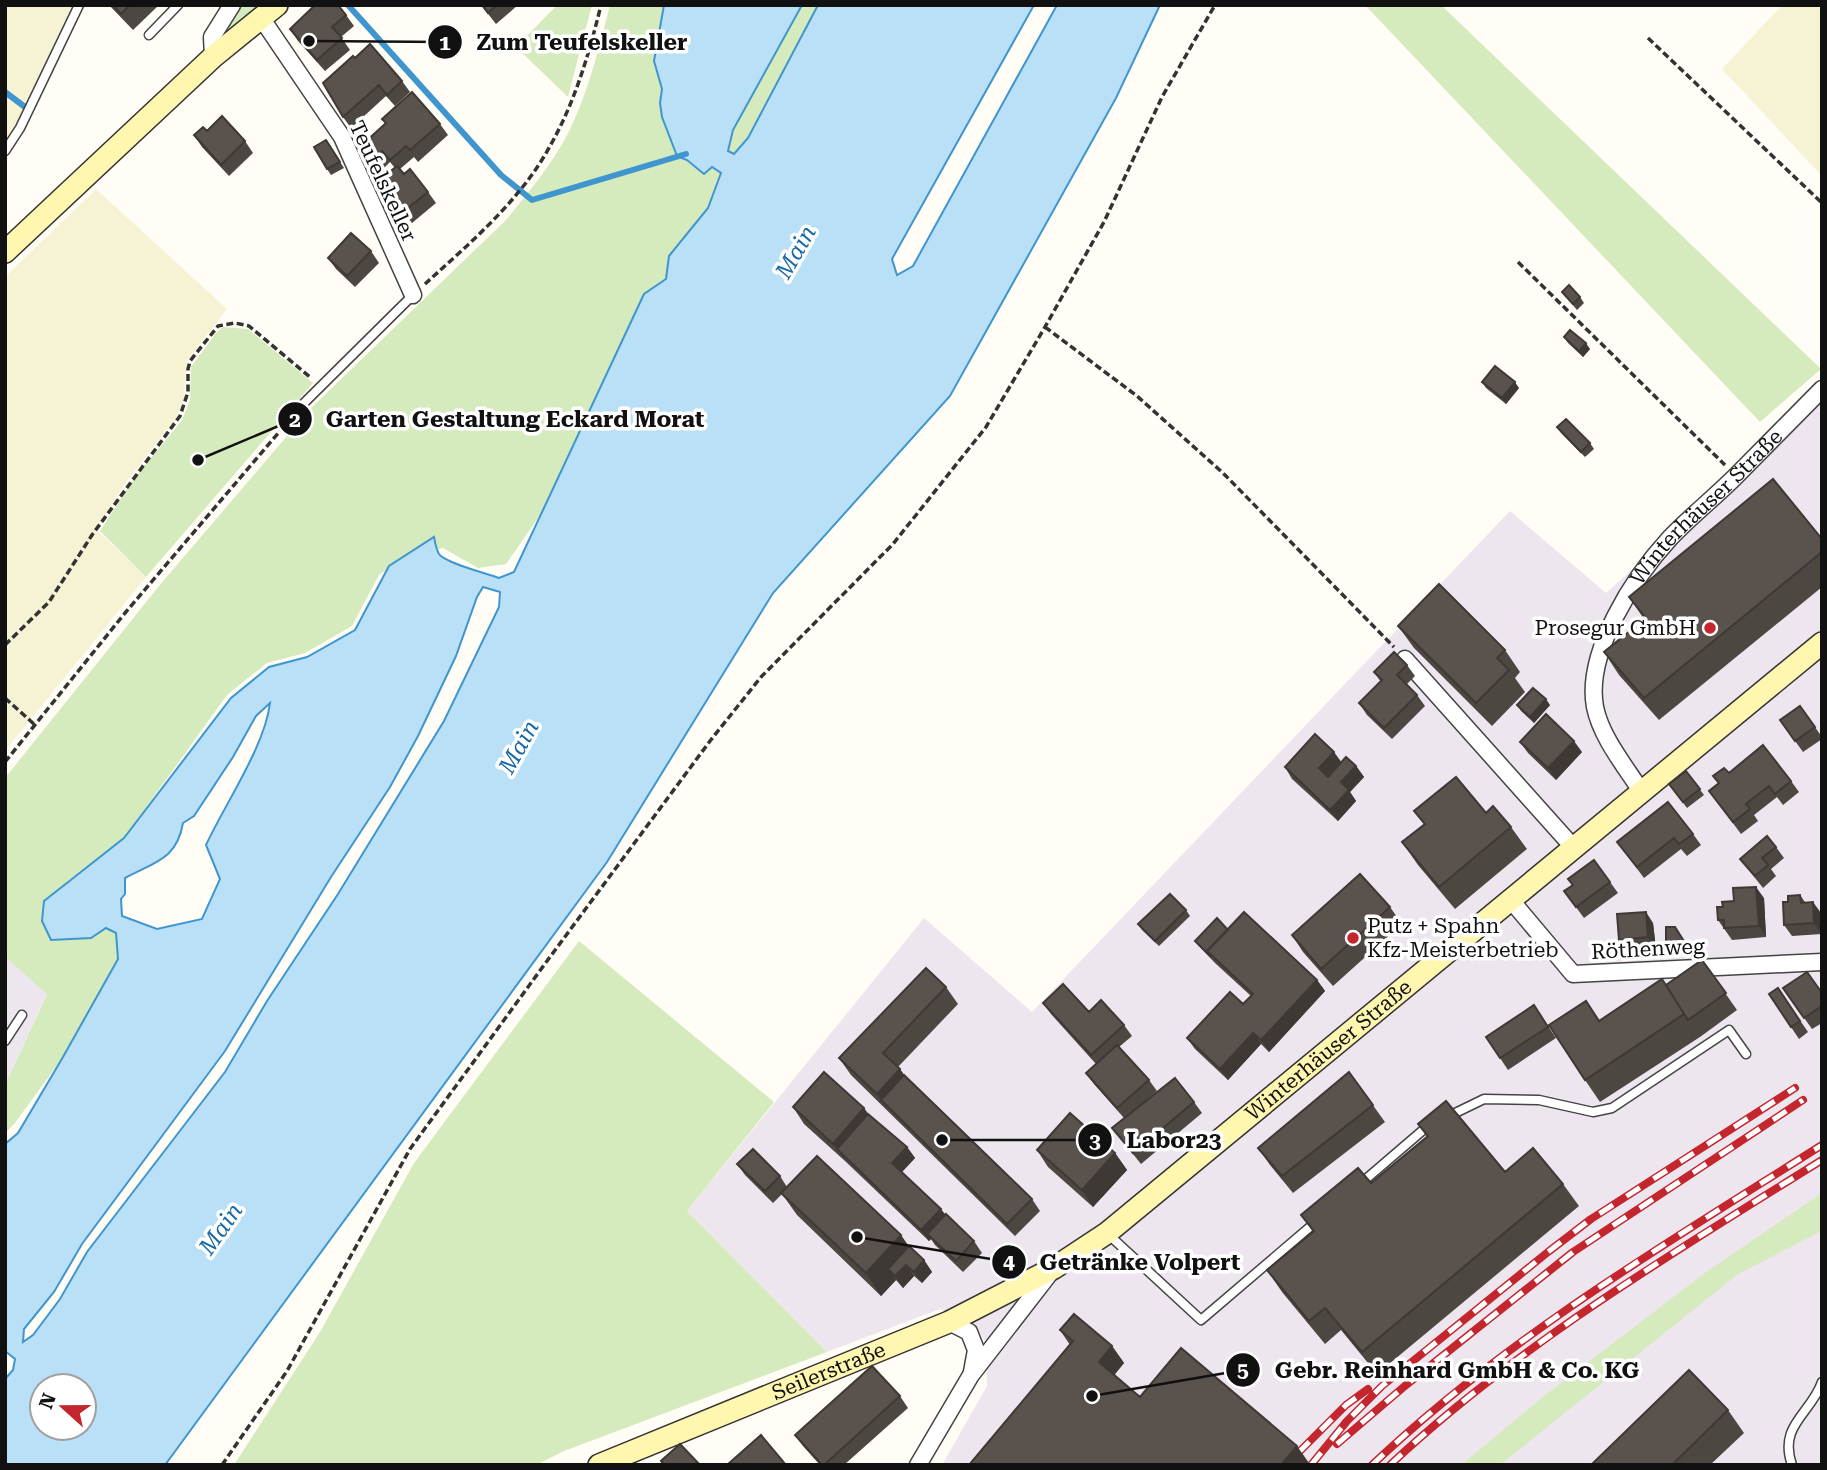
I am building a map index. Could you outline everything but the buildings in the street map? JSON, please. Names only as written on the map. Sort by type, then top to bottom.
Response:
[{"type":"main road","points":[[5,252],[213,57],[269,12]]},
{"type":"main road","name":"Winterhäuser Straße","points":[[1054,1268],[1107,1233],[1822,643]]},
{"type":"main road","name":"Seilerstraße","points":[[598,1465],[949,1322],[1054,1268]]},
{"type":"street","points":[[213,57],[212,37],[232,5]]},
{"type":"street","name":"Teufelskeller","points":[[269,12],[342,137],[413,295]]},
{"type":"street","name":"Winterhäuser Straße","points":[[1641,791],[1601,727],[1596,710],[1594,685],[1598,659],[1607,634],[1647,566],[1670,539],[1822,389]]},
{"type":"street","points":[[1405,659],[1573,847]]},
{"type":"street","name":"Röthenweg","points":[[1510,899],[1573,974],[1822,962]]},
{"type":"street","name":"Winterhäuser Straße","points":[[918,1465],[971,1375],[1054,1268]]},
{"type":"street","name":"Winterhäuser Straße","points":[[949,1322],[969,1332],[976,1350],[971,1375]]},
{"type":"lane","points":[[5,151],[20,128],[79,5]]},
{"type":"lane","points":[[149,35],[178,5]]},
{"type":"lane","points":[[304,402],[413,295]]},
{"type":"lane","points":[[5,1041],[22,1015]]},
{"type":"lane","points":[[1356,1187],[1429,1126],[1484,1099],[1539,1100],[1593,1112],[1612,1108],[1729,1030],[1746,1054]]},
{"type":"lane","points":[[1107,1233],[1201,1320],[1325,1214]]},
{"type":"lane","points":[[1792,1465],[1787,1446],[1790,1432],[1795,1421],[1816,1396],[1822,1382]]},
{"type":"path","points":[[413,295],[522,188],[550,148],[573,99],[601,5]]},
{"type":"path","points":[[222,1465],[287,1371],[418,1138],[701,752],[761,677],[893,544],[986,427],[1104,222],[1162,97],[1214,5]]},
{"type":"path","points":[[1648,38],[1822,203]]},
{"type":"path","points":[[1518,262],[1736,476]]},
{"type":"path","points":[[5,645],[48,602],[92,535],[180,416],[188,392],[187,369],[190,361],[218,326],[235,323],[249,326],[320,385]]},
{"type":"path","points":[[1045,327],[1137,396],[1223,473],[1405,659]]},
{"type":"path","points":[[5,762],[125,613],[304,402]]},
{"type":"path","points":[[5,698],[35,725]]},
{"type":"shaded area","points":[[5,5],[79,5],[5,150]]},
{"type":"shaded area","points":[[1782,5],[1822,5],[1822,176],[1722,69]]},
{"type":"shaded area","points":[[96,189],[227,309],[187,361],[184,399],[176,418],[127,481],[96,529],[146,577],[5,751],[5,277]]},
{"type":"shaded area","points":[[1822,397],[1822,1465],[942,1465],[987,1386],[986,1343],[976,1326],[940,1309],[827,1352],[687,1211],[924,918],[1032,1012],[1510,511],[1606,593]]},
{"type":"shaded area","points":[[5,957],[47,993],[5,1085]]},
{"type":"green space","points":[[235,5],[266,5],[230,32],[228,22]]},
{"type":"green space","points":[[557,5],[592,5],[568,97],[516,47]]},
{"type":"green space","points":[[610,5],[664,5],[654,61],[662,89],[662,117],[677,156],[687,160],[704,174],[712,167],[721,173],[708,208],[669,256],[666,279],[644,294],[545,508],[506,564],[478,568],[443,548],[401,560],[379,575],[352,626],[305,653],[267,663],[227,695],[124,838],[66,882],[91,938],[106,928],[116,933],[118,959],[63,1057],[5,1133],[5,1085],[47,994],[5,957],[5,778],[159,586],[310,409],[507,219],[545,171],[566,138],[589,82]]},
{"type":"green space","points":[[802,5],[818,5],[748,138],[734,154],[728,151],[733,130]]},
{"type":"green space","points":[[1365,5],[1441,5],[1821,369],[1760,422]]},
{"type":"green space","points":[[223,327],[248,329],[313,383],[146,577],[100,531],[131,483],[182,420],[190,400],[191,367]]},
{"type":"green space","points":[[579,941],[774,1102],[687,1211],[827,1352],[564,1451],[536,1465],[234,1465],[320,1332],[414,1163]]},
{"type":"green space","points":[[1822,1193],[1822,1231],[1738,1274],[1500,1465],[1461,1465],[1544,1396],[1706,1272]]},
{"type":"water","name":"Main","points":[[664,5],[802,5],[733,130],[728,151],[734,154],[748,138],[818,5],[1034,5],[892,259],[897,275],[913,266],[1057,5],[1160,5],[1116,98],[950,396],[773,593],[607,862],[165,1465],[5,1465],[5,1379],[13,1370],[15,1359],[5,1351],[5,1144],[18,1133],[118,959],[116,933],[106,928],[91,938],[51,940],[42,921],[44,901],[124,838],[231,698],[269,667],[307,657],[355,630],[389,566],[434,537],[439,554],[449,561],[499,578],[514,572],[644,294],[666,279],[669,256],[708,208],[721,173],[712,167],[704,174],[687,160],[677,156],[662,117],[662,89],[654,61]],"holes":[[[483,587],[500,592],[499,607],[444,721],[225,1072],[87,1252],[60,1299],[33,1335],[23,1342],[24,1329],[54,1292],[82,1244],[225,1051],[331,877],[390,787],[456,656]],[[270,703],[267,720],[253,756],[206,845],[220,879],[202,919],[157,929],[122,916],[121,899],[125,894],[125,878],[163,858],[176,845],[183,823],[194,816],[256,716]]]},
{"type":"waterway","points":[[348,5],[501,175],[532,200],[686,154]]},
{"type":"waterway","points":[[5,92],[25,107]]},
{"type":"railway","points":[[1311,1465],[1347,1421],[1382,1386],[1548,1252],[1591,1219],[1795,1088]]},
{"type":"railway","points":[[1337,1444],[1406,1385],[1573,1252],[1803,1100]]},
{"type":"railway","points":[[1372,1465],[1423,1419],[1532,1334],[1647,1256],[1822,1145]]},
{"type":"railway","points":[[1390,1465],[1439,1421],[1544,1340],[1654,1265],[1822,1160]]},
{"type":"railway","points":[[1298,1453],[1346,1405],[1368,1389]]},
{"type":"place","name":"Zum Teufelskeller","points":[[309,41]]},
{"type":"place","name":"Garten Gestaltung Eckard Morat","points":[[198,460]]},
{"type":"place","name":"Prosegur GmbH","points":[[1710,628]]},
{"type":"place","name":"Putz + Spahn Kfz-Meisterbetrieb","points":[[1353,938]]},
{"type":"place","name":"Labor23","points":[[942,1140]]},
{"type":"place","name":"Getränke Volpert","points":[[857,1237]]},
{"type":"place","name":"Gebr. Reinhard GmbH & Co. KG","points":[[1092,1396]]}]
